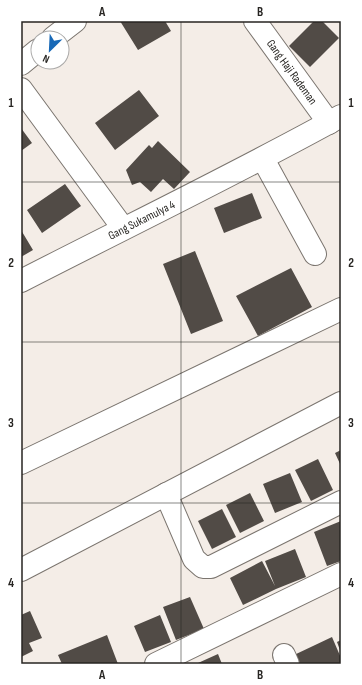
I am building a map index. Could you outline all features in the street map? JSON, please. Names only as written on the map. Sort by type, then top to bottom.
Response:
[{"type":"street","points":[[63,30],[75,21]]},
{"type":"street","name":"Gang Haji Rademan","points":[[255,21],[335,119]]},
{"type":"street","points":[[21,64],[30,57]]},
{"type":"street","points":[[21,89],[124,228]]},
{"type":"street","name":"Gang Sukamulya 4","points":[[21,281],[263,159],[335,119]]},
{"type":"street","points":[[263,159],[315,254]]},
{"type":"street","points":[[21,463],[341,309]]},
{"type":"street","points":[[21,570],[341,403]]},
{"type":"street","points":[[166,494],[194,560],[202,567],[211,567],[341,502]]},
{"type":"street","points":[[156,664],[341,574]]},
{"type":"building","points":[[120,21],[165,21],[171,31],[138,50]]},
{"type":"building","points":[[314,21],[322,21],[339,38],[310,67],[289,46]]},
{"type":"building","points":[[139,90],[159,116],[115,150],[95,123]]},
{"type":"building","points":[[21,128],[32,143],[21,151]]},
{"type":"building","points":[[158,141],[190,172],[174,189],[163,179],[151,192],[140,182],[132,185],[126,170],[149,145],[152,148]]},
{"type":"building","points":[[65,184],[81,206],[42,233],[27,210]]},
{"type":"building","points":[[252,193],[262,218],[224,233],[214,208]]},
{"type":"building","points":[[21,230],[33,250],[21,257]]},
{"type":"building","points":[[195,251],[223,321],[191,334],[163,264]]},
{"type":"building","points":[[291,268],[312,307],[258,336],[236,296]]},
{"type":"building","points":[[341,450],[341,466],[335,453]]},
{"type":"building","points":[[318,459],[333,490],[311,501],[295,470]]},
{"type":"building","points":[[290,473],[302,502],[275,513],[263,484]]},
{"type":"building","points":[[250,493],[264,521],[240,533],[226,505]]},
{"type":"building","points":[[222,509],[236,537],[212,549],[198,521]]},
{"type":"building","points":[[341,521],[341,561],[327,566],[314,532]]},
{"type":"building","points":[[295,549],[306,577],[276,589],[243,605],[230,578],[262,561],[275,586],[265,561]]},
{"type":"building","points":[[190,597],[204,629],[176,640],[163,607]]},
{"type":"building","points":[[30,611],[42,638],[29,643],[33,651],[21,657],[21,615]]},
{"type":"building","points":[[160,615],[171,642],[145,652],[134,626]]},
{"type":"building","points":[[107,635],[118,664],[62,664],[58,655]]},
{"type":"building","points":[[332,637],[341,658],[341,664],[298,664],[294,655]]},
{"type":"building","points":[[341,640],[341,653],[337,642]]},
{"type":"building","points":[[218,654],[222,664],[198,664],[198,663]]}]
